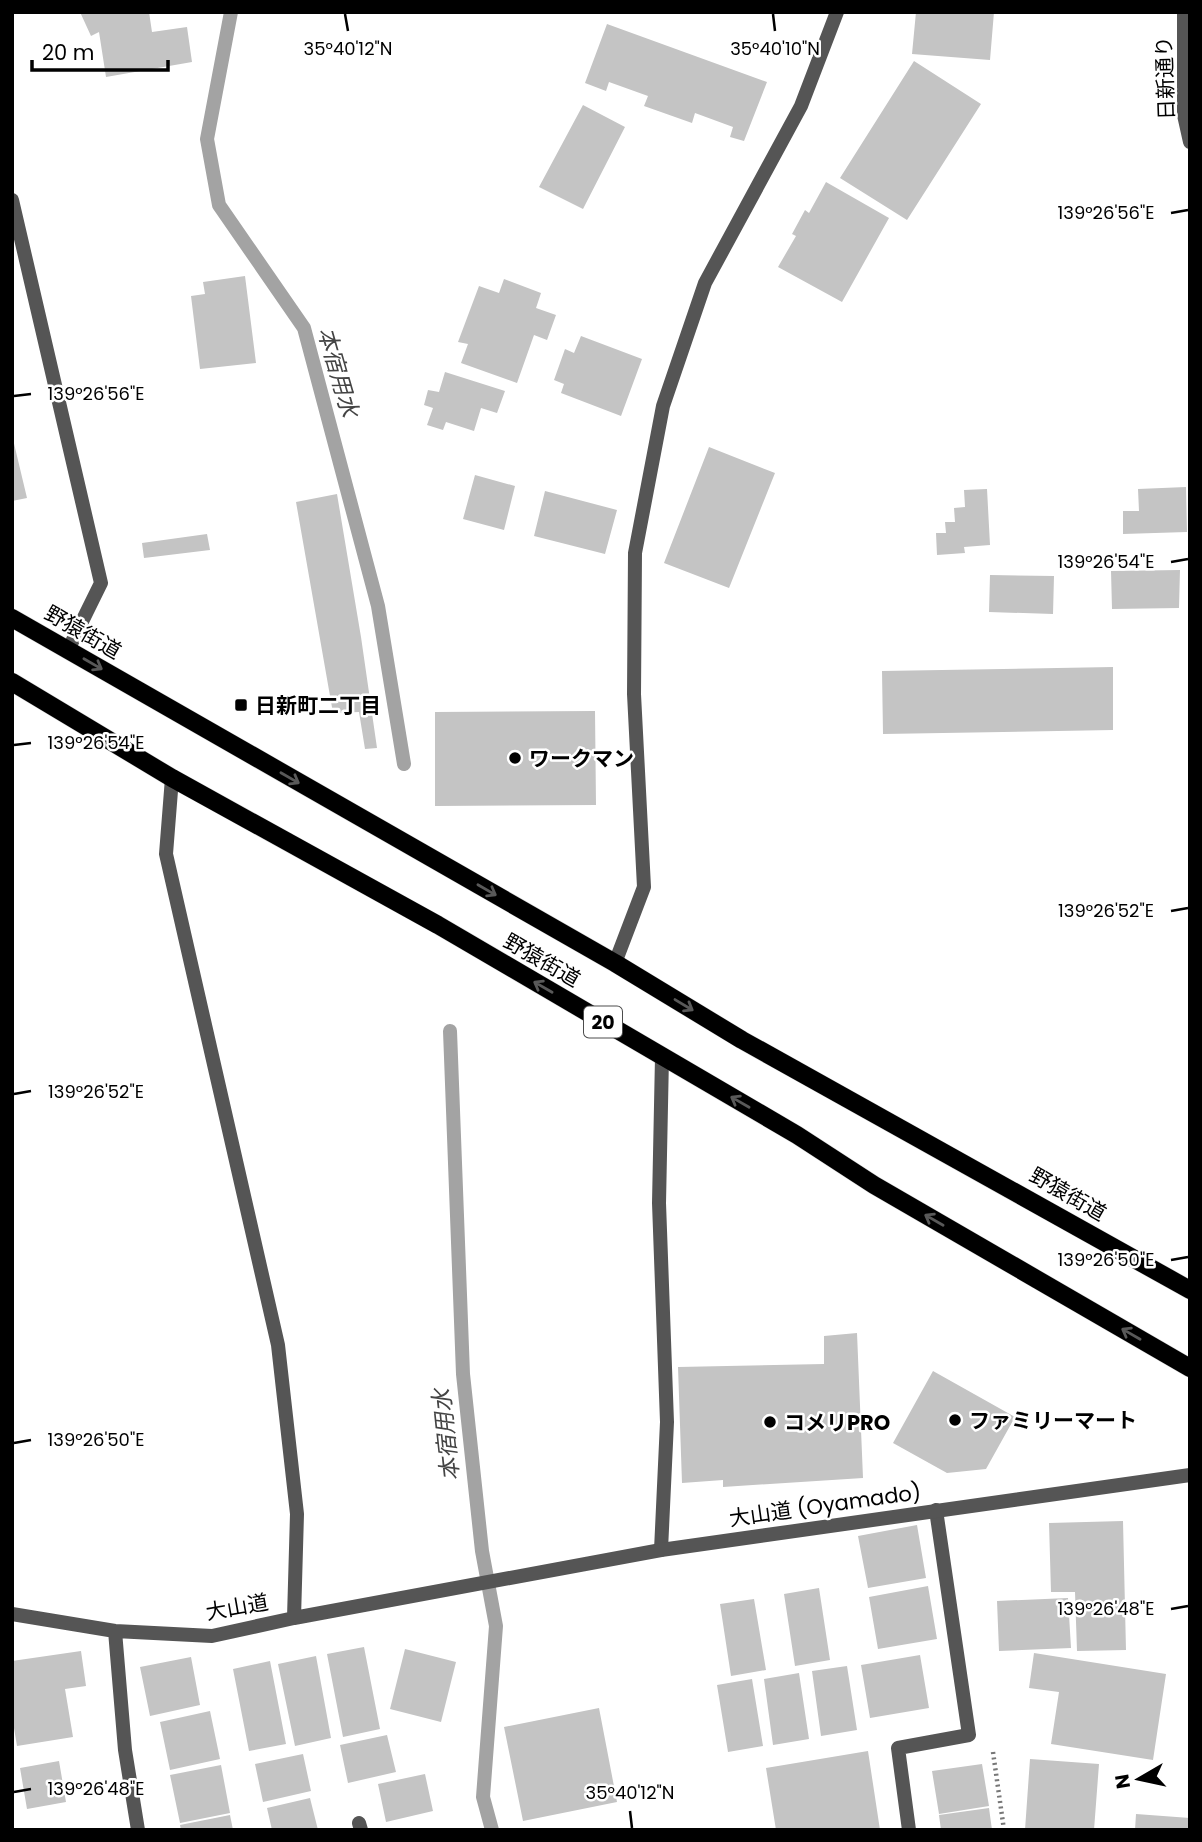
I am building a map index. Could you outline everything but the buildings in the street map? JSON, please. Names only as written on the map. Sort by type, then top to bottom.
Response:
[{"type":"main road","name":"野猿街道","points":[[12,618],[615,963],[742,1040],[1190,1290]]},
{"type":"main road","name":"野猿街道","points":[[12,682],[172,778],[438,925],[797,1135],[874,1185],[1190,1368]]},
{"type":"street","points":[[615,963],[644,887],[634,694],[635,553],[663,407],[705,282],[800,106],[837,12]]},
{"type":"street","name":"日新通り","points":[[1184,12],[1184,115],[1190,142]]},
{"type":"street","points":[[12,200],[101,583],[68,650]]},
{"type":"street","points":[[172,778],[166,855],[278,1345],[297,1514],[294,1618]]},
{"type":"street","points":[[662,1550],[667,1422],[659,1203],[663,1057]]},
{"type":"street","name":"大山道 (Oyamado)","points":[[467,1587],[662,1550],[1190,1475]]},
{"type":"street","points":[[909,1830],[898,1748],[969,1735],[936,1510]]},
{"type":"street","name":"大山道","points":[[12,1614],[115,1631],[212,1636],[294,1618],[467,1587]]},
{"type":"street","points":[[115,1631],[125,1750],[138,1830]]},
{"type":"path","points":[[969,1735],[992,1745],[1003,1830]]},
{"type":"waterway","name":"本宿用水","points":[[231,12],[207,139],[219,205],[304,328],[378,606],[404,764]]},
{"type":"waterway","name":"本宿用水","points":[[450,1031],[463,1374],[482,1551],[496,1626],[483,1797],[492,1830]]},
{"type":"place","name":"日新町二丁目","points":[[241,705]]},
{"type":"place","name":"ワークマン","points":[[515,758]]},
{"type":"place","name":"ファミリーマート","points":[[955,1420]]},
{"type":"place","name":"コメリPRO","points":[[770,1422]]}]
